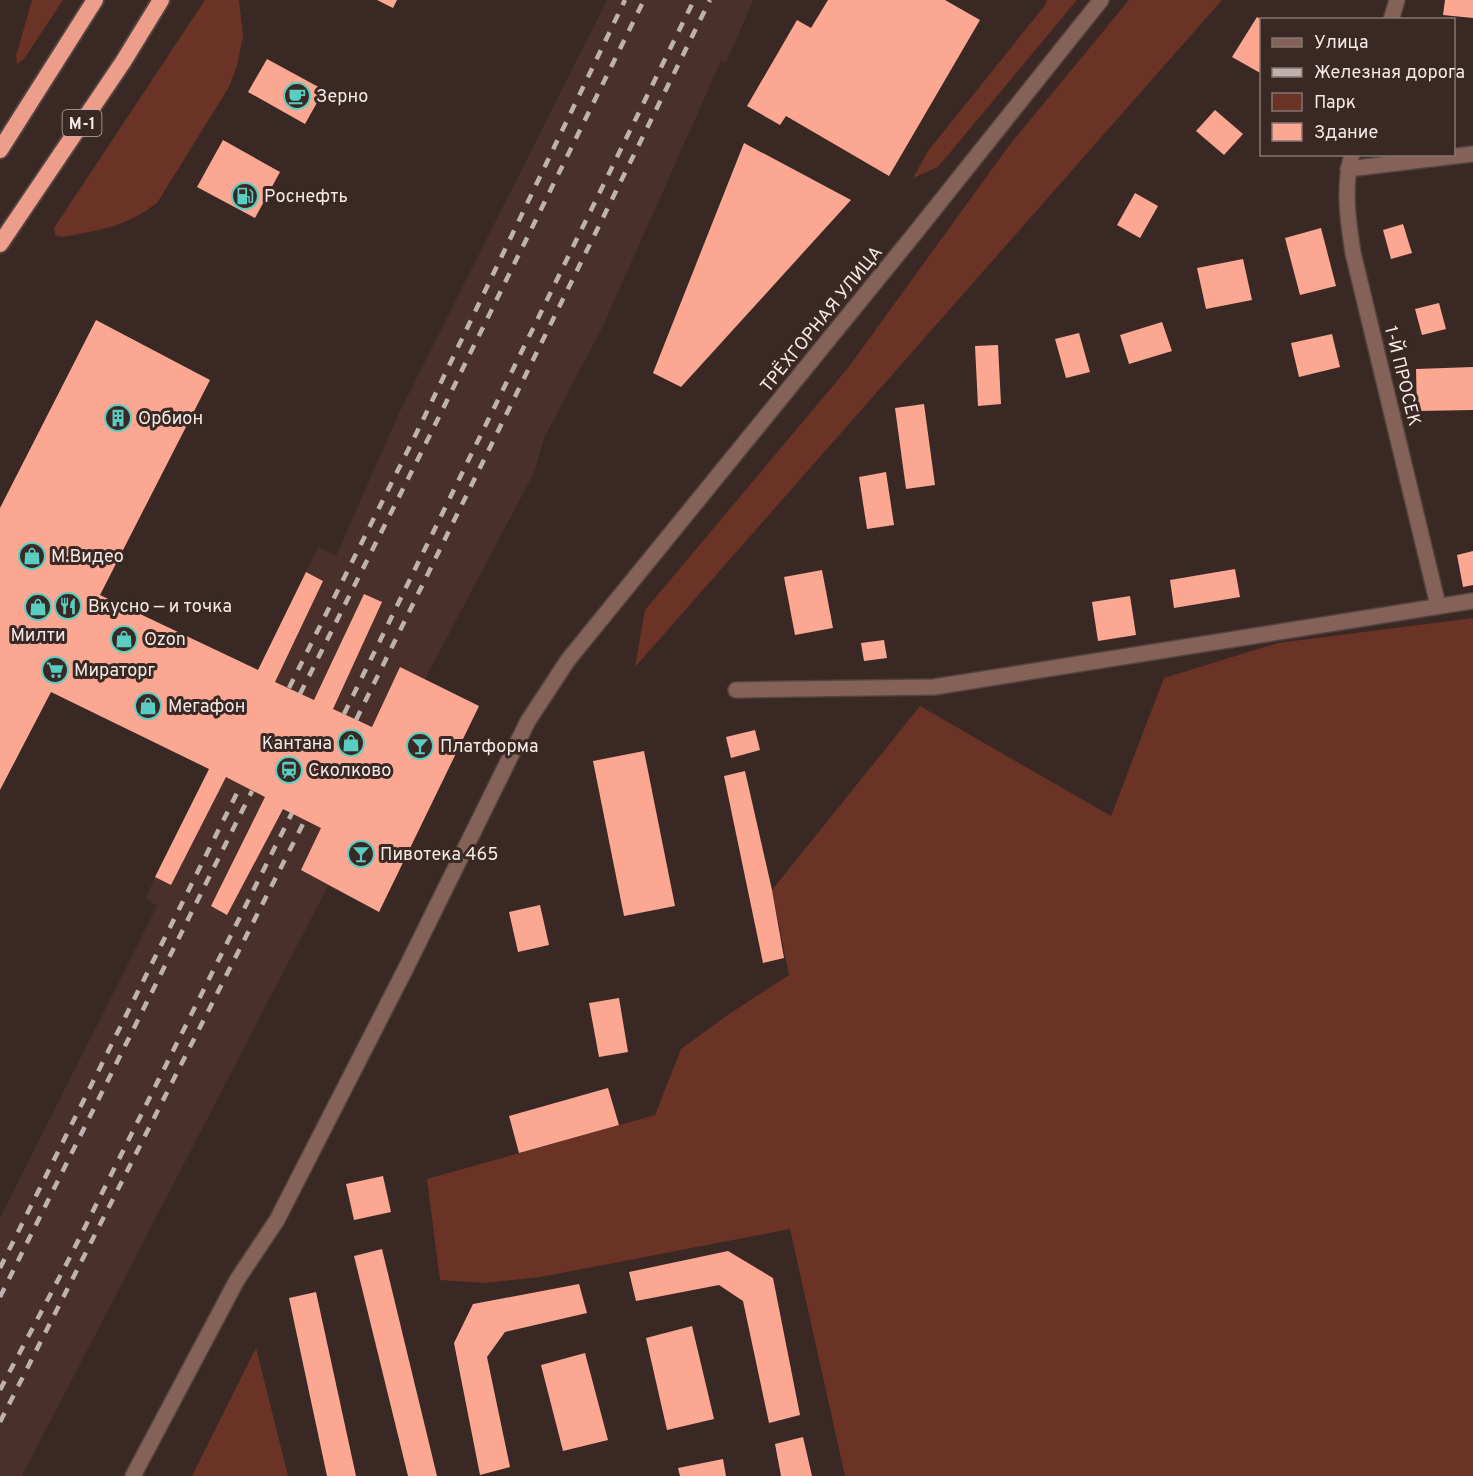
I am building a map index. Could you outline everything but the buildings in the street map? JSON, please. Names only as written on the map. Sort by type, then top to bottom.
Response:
[{"type":"highway","points":[[0,150],[95,0]]},
{"type":"highway","name":"М-1","points":[[0,244],[123,62],[161,0]]},
{"type":"street","name":"ТРЁХГОРНАЯ УЛИЦА","points":[[133,1476],[237,1280],[277,1220],[406,968],[528,721],[568,660],[1101,0]]},
{"type":"street","points":[[1392,18],[1397,0]]},
{"type":"street","points":[[1455,155],[1473,154]]},
{"type":"street","points":[[1350,162],[1442,156]]},
{"type":"street","name":"1-Й ПРОСЕК","points":[[1350,162],[1347,220],[1353,253],[1438,605]]},
{"type":"street","points":[[736,690],[934,687],[1473,601]]},
{"type":"shaded area","points":[[607,0],[753,0],[726,63],[721,61],[602,328],[544,438],[534,473],[425,679],[479,706],[379,912],[328,886],[22,1476],[0,1476],[0,1218],[157,906],[146,898],[155,877],[171,885],[323,581],[306,572],[318,547],[336,556],[399,413]]},
{"type":"green space","points":[[32,0],[63,0],[24,59],[17,64],[16,56]]},
{"type":"green space","points":[[205,0],[239,0],[243,36],[237,66],[229,87],[157,203],[134,217],[112,226],[62,237],[55,235],[54,228]]},
{"type":"green space","points":[[1047,0],[1077,0],[938,167],[913,178],[928,151]]},
{"type":"green space","points":[[1129,0],[1222,0],[635,667],[645,610],[848,368],[1008,147]]},
{"type":"green space","points":[[1473,618],[1473,1476],[845,1476],[790,1229],[541,1277],[485,1283],[440,1280],[427,1179],[655,1115],[681,1049],[789,975],[772,890],[920,706],[1111,816],[1164,678],[1278,643]]},
{"type":"green space","points":[[256,1348],[288,1476],[192,1476]]},
{"type":"railway","points":[[289,688],[420,426],[625,0]]},
{"type":"railway","points":[[300,694],[644,0]]},
{"type":"railway","points":[[344,714],[694,0]]},
{"type":"railway","points":[[356,720],[710,0]]},
{"type":"railway","points":[[0,1268],[241,785]]},
{"type":"railway","points":[[0,1297],[252,791]]},
{"type":"railway","points":[[0,1390],[68,1261],[292,813]]},
{"type":"railway","points":[[0,1422],[305,820]]},
{"type":"place","name":"Зерно","points":[[297,96]]},
{"type":"place","name":"Роснефть","points":[[245,196]]},
{"type":"place","name":"Орбион","points":[[118,418]]},
{"type":"place","name":"М.Видео","points":[[32,556]]},
{"type":"place","name":"Вкусно — и точка","points":[[68,606]]},
{"type":"place","name":"Милти","points":[[38,607]]},
{"type":"place","name":"Ozon","points":[[124,639]]},
{"type":"place","name":"Мираторг","points":[[55,670]]},
{"type":"place","name":"Мегафон","points":[[148,706]]},
{"type":"place","name":"Кантана","points":[[351,743]]},
{"type":"place","name":"Платформа","points":[[420,746]]},
{"type":"place","name":"Сколково","points":[[289,770]]},
{"type":"place","name":"Пивотека 465","points":[[361,854]]}]
